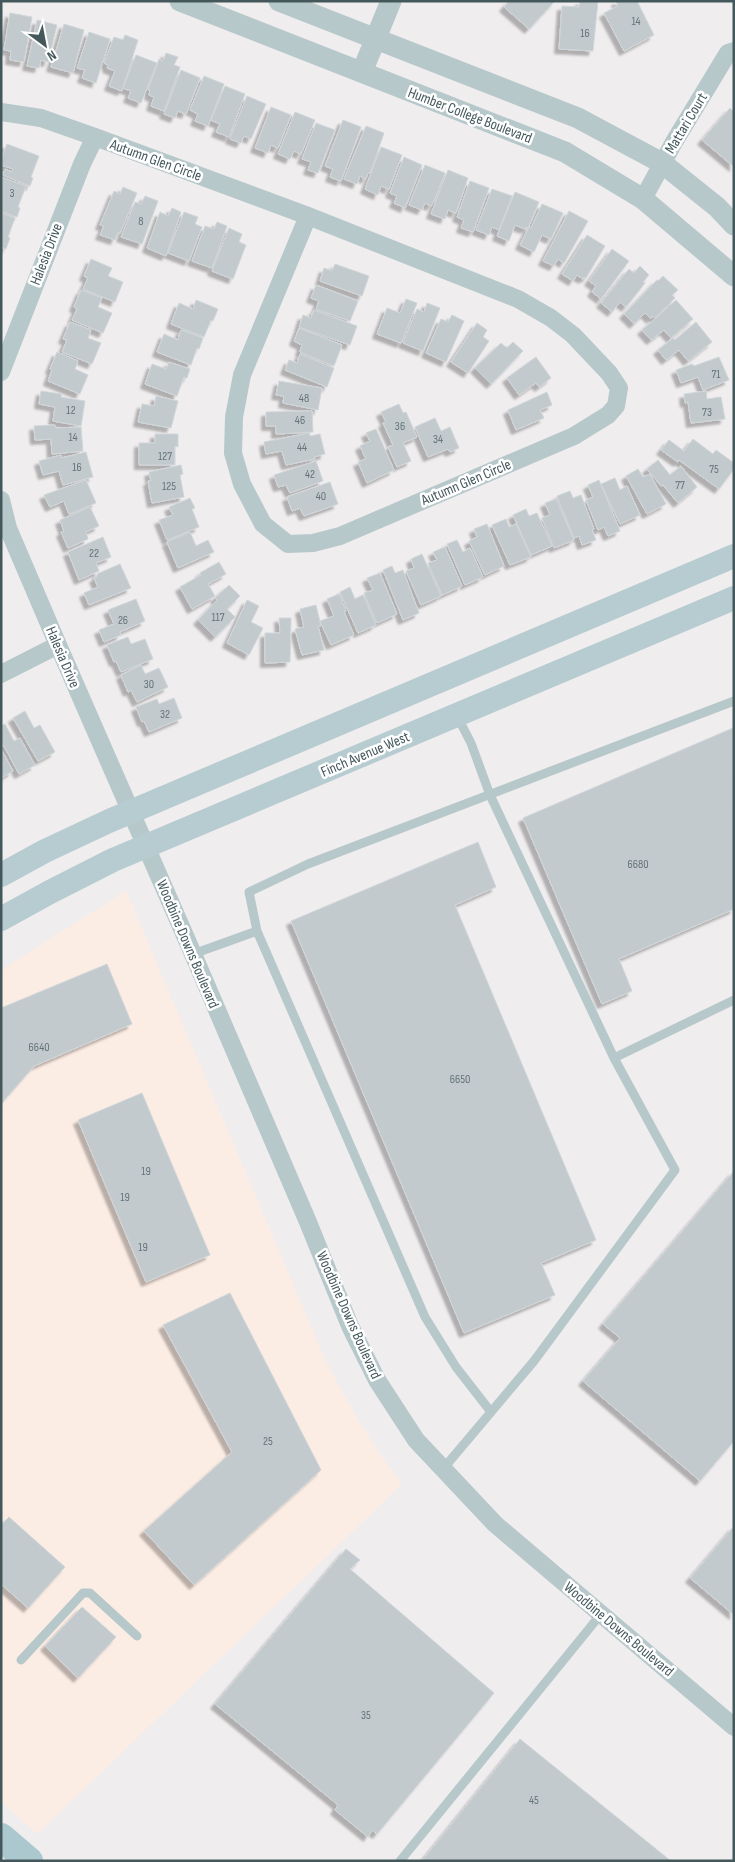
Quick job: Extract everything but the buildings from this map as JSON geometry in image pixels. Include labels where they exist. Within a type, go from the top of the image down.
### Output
[{"type":"main road","points":[[1,875],[45,850],[131,811],[734,556]]},
{"type":"main road","name":"Finch Avenue West","points":[[1,919],[114,860],[734,598]]},
{"type":"main road","points":[[1,1837],[29,1861]]},
{"type":"street","name":"Humber College Boulevard","points":[[180,1],[565,152],[643,199],[734,276]]},
{"type":"street","points":[[279,1],[578,118],[662,163],[716,207],[734,225]]},
{"type":"street","points":[[362,72],[391,1]]},
{"type":"street","name":"Mattari Court","points":[[643,199],[662,163],[728,53],[734,51]]},
{"type":"street","name":"Autumn Glen Circle","points":[[1,112],[40,118],[95,137],[308,216],[518,299],[551,318],[573,335],[609,373],[619,388],[616,406],[608,415],[574,436],[340,536],[313,544],[288,544],[263,524],[242,484],[233,453],[234,417],[242,375],[308,216]]},
{"type":"street","name":"Halesia Drive","points":[[1,372],[74,182],[95,137]]},
{"type":"street","name":"Halesia Drive","points":[[1,500],[8,528],[146,846]]},
{"type":"street","points":[[1,674],[58,645]]},
{"type":"street","name":"Woodbine Downs Boulevard","points":[[146,846],[308,1222],[354,1334],[377,1380],[416,1440],[495,1524],[734,1727]]},
{"type":"lane","points":[[492,1412],[456,1367],[425,1317],[257,931],[249,892],[308,864],[734,701]]},
{"type":"lane","points":[[443,1469],[534,1361],[675,1170],[614,1058],[490,795],[471,743],[456,715]]},
{"type":"lane","points":[[193,954],[257,931]]},
{"type":"lane","points":[[614,1058],[734,1000]]},
{"type":"lane","points":[[21,1660],[83,1593],[90,1593],[137,1636]]},
{"type":"lane","points":[[400,1861],[601,1614]]},
{"type":"shaded area","points":[[126,891],[327,1364],[360,1423],[402,1484],[37,1834],[1,1802],[1,970]]}]
